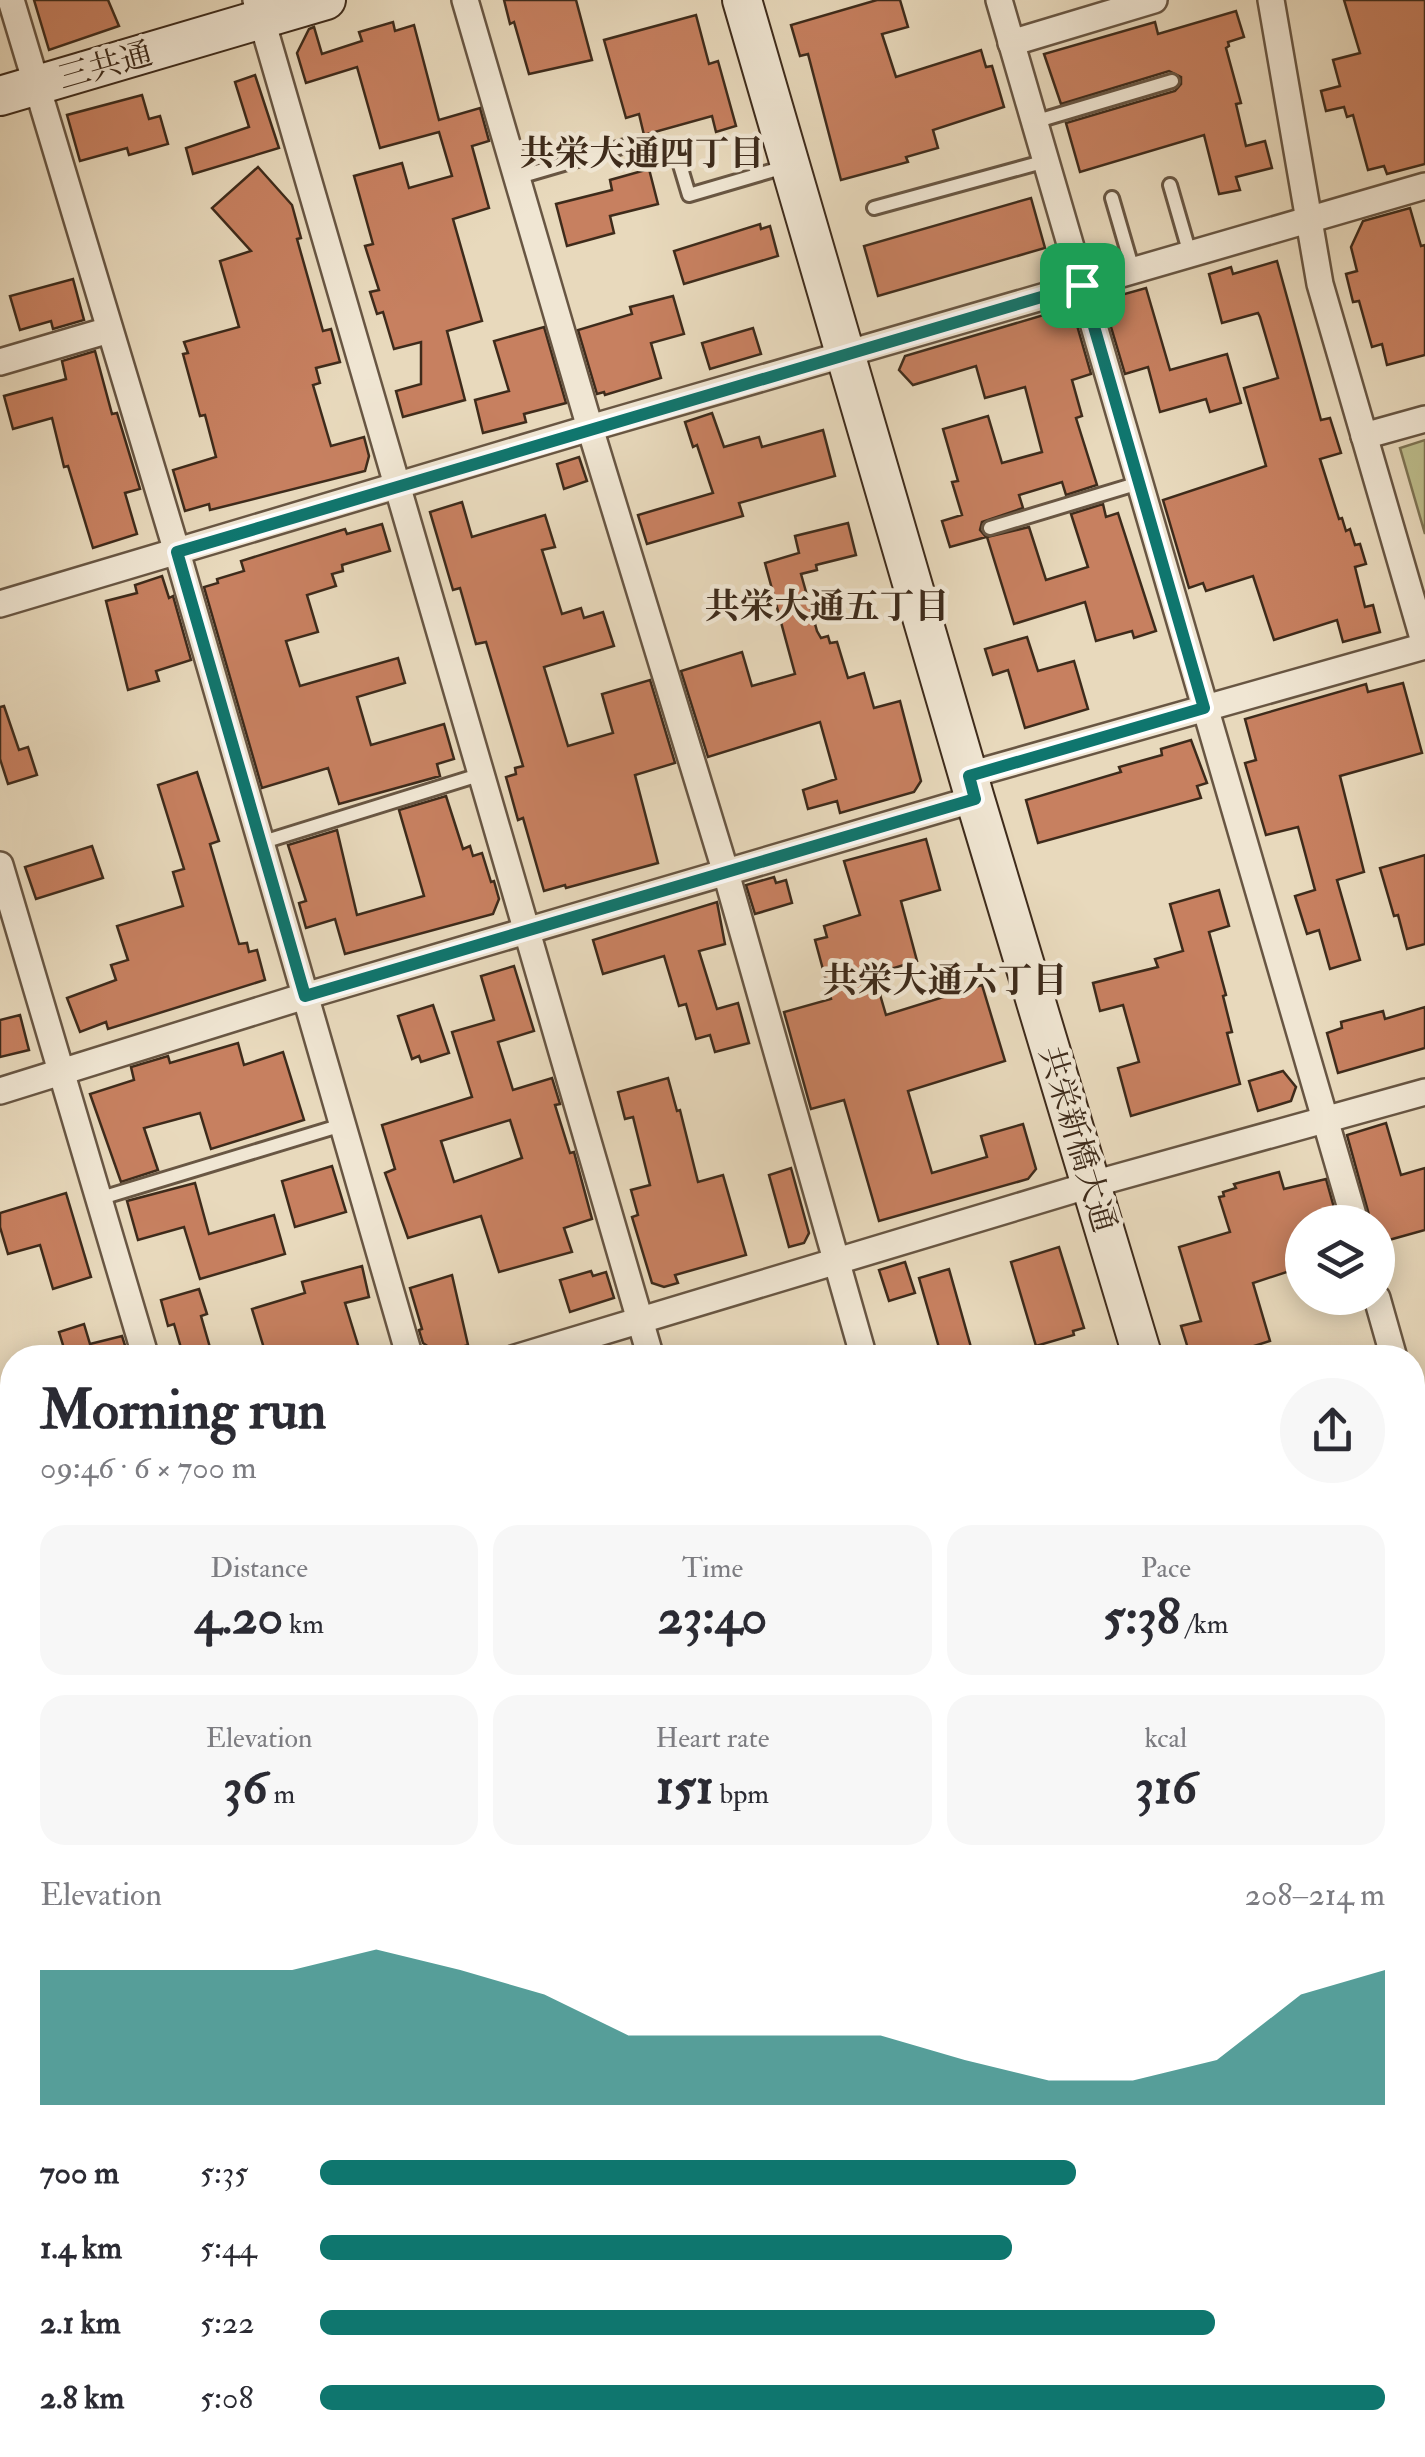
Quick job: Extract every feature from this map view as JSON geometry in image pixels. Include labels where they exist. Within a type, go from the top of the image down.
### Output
[{"type":"street","points":[[11,0],[18,91],[108,330],[177,552],[406,1345]]},
{"type":"street","name":"三共通","points":[[18,91],[259,10],[326,0]]},
{"type":"street","points":[[465,0],[726,873],[860,1345]]},
{"type":"street","name":"共栄新橋大通","points":[[742,0],[1139,1345]]},
{"type":"street","points":[[998,0],[1350,1205]]},
{"type":"street","points":[[1011,43],[1154,0]]},
{"type":"street","points":[[0,1091],[305,996],[726,873],[1204,708],[1425,646],[1320,284],[1271,0]]},
{"type":"street","points":[[259,10],[647,1345]]},
{"type":"street","points":[[0,604],[1425,186]]},
{"type":"street","points":[[0,362],[108,330]]},
{"type":"street","points":[[1364,436],[1425,419]]},
{"type":"street","points":[[0,866],[142,1345]]},
{"type":"street","points":[[557,1345],[1093,1184],[1425,1092]]},
{"type":"street","points":[[1382,1315],[1390,1345]]},
{"type":"lane","points":[[1034,122],[1172,81]]},
{"type":"lane","points":[[674,145],[688,195],[790,166]]},
{"type":"lane","points":[[519,177],[625,146]]},
{"type":"lane","points":[[874,208],[1046,161]]},
{"type":"lane","points":[[1170,185],[1190,254]]},
{"type":"lane","points":[[1112,198],[1134,270]]},
{"type":"lane","points":[[990,528],[1139,484]]},
{"type":"lane","points":[[260,843],[482,774]]},
{"type":"lane","points":[[98,1199],[342,1124]]},
{"type":"green space","points":[[1425,440],[1425,534],[1400,448]]},
{"type":"building","points":[[34,0],[108,0],[119,26],[49,50]]},
{"type":"building","points":[[504,0],[576,0],[592,60],[529,74]]},
{"type":"building","points":[[877,0],[900,0],[908,27],[882,34],[896,77],[981,50],[986,67],[992,66],[1004,107],[933,130],[938,148],[906,157],[908,162],[841,180],[808,54],[800,56],[791,25]]},
{"type":"building","points":[[1344,0],[1425,0],[1425,164],[1387,174],[1384,166],[1368,170],[1353,115],[1347,117],[1344,107],[1326,111],[1321,91],[1340,86],[1333,60],[1360,53]]},
{"type":"building","points":[[1236,11],[1244,37],[1228,42],[1226,48],[1241,103],[1236,104],[1246,146],[1265,141],[1272,168],[1236,177],[1240,190],[1219,194],[1204,135],[1080,172],[1066,123],[1175,91],[1181,77],[1169,71],[1061,104],[1044,54],[1155,22],[1158,34]]},
{"type":"building","points":[[696,15],[709,64],[718,61],[736,126],[716,132],[712,116],[644,135],[639,114],[626,118],[604,40]]},
{"type":"building","points":[[393,22],[395,31],[414,25],[439,120],[480,108],[489,141],[472,146],[489,208],[453,219],[482,321],[447,331],[465,400],[403,417],[396,391],[421,384],[421,342],[394,349],[383,312],[377,314],[370,292],[379,290],[365,246],[373,244],[354,176],[402,163],[409,188],[452,176],[439,132],[380,148],[357,67],[306,83],[297,53],[309,29],[314,27],[322,54],[362,41],[359,32]]},
{"type":"building","points":[[255,75],[279,148],[193,174],[186,148],[249,127],[235,82]]},
{"type":"building","points":[[142,95],[149,119],[160,116],[168,144],[129,155],[127,148],[80,161],[67,115]]},
{"type":"building","points":[[258,167],[292,205],[301,238],[297,239],[323,331],[331,329],[340,362],[316,368],[320,383],[313,385],[331,446],[364,437],[369,456],[365,471],[210,510],[209,504],[185,511],[173,470],[216,457],[205,415],[200,416],[183,354],[188,353],[184,342],[239,327],[220,261],[251,251],[212,208]]},
{"type":"building","points":[[649,169],[658,204],[610,216],[614,233],[567,246],[556,204],[612,190],[610,180]]},
{"type":"building","points":[[1031,198],[1045,248],[878,296],[864,246]]},
{"type":"building","points":[[1410,208],[1421,246],[1425,245],[1425,355],[1387,365],[1382,344],[1372,347],[1359,301],[1353,302],[1346,274],[1357,271],[1351,247],[1363,221]]},
{"type":"building","points":[[760,224],[761,229],[770,226],[778,256],[684,284],[674,251]]},
{"type":"building","points":[[1277,261],[1321,420],[1330,418],[1341,453],[1320,459],[1339,519],[1342,518],[1346,531],[1350,529],[1355,545],[1360,544],[1366,564],[1355,567],[1365,607],[1373,605],[1380,632],[1343,642],[1337,620],[1274,640],[1253,576],[1206,591],[1203,583],[1189,588],[1163,500],[1266,466],[1244,388],[1278,378],[1260,317],[1258,313],[1222,323],[1209,274],[1231,267],[1233,274]]},
{"type":"building","points":[[73,279],[84,320],[53,329],[51,321],[20,330],[10,296]]},
{"type":"building","points":[[1146,288],[1170,370],[1227,354],[1241,403],[1210,412],[1206,399],[1160,412],[1148,367],[1125,374],[1103,300]]},
{"type":"building","points":[[673,296],[684,334],[651,343],[661,378],[597,394],[578,330],[632,314],[630,307]]},
{"type":"building","points":[[1064,309],[1076,322],[1091,374],[1072,380],[1082,416],[1076,418],[1097,485],[1066,495],[1062,482],[1019,495],[1023,508],[982,522],[980,530],[986,537],[950,547],[942,521],[962,515],[952,482],[958,481],[943,429],[988,416],[1002,463],[1042,452],[1025,387],[985,398],[976,366],[913,385],[899,370],[905,356]]},
{"type":"building","points":[[544,327],[566,403],[524,414],[526,422],[483,433],[475,400],[509,391],[494,341]]},
{"type":"building","points":[[753,328],[761,354],[710,369],[702,343]]},
{"type":"building","points":[[95,351],[112,414],[117,413],[140,489],[125,493],[137,534],[93,548],[68,466],[64,467],[52,418],[13,429],[4,396],[66,379],[62,361]]},
{"type":"building","points":[[712,413],[724,447],[759,437],[762,447],[823,430],[835,476],[739,503],[743,516],[647,544],[638,515],[713,493],[685,422]]},
{"type":"building","points":[[579,457],[587,481],[564,489],[557,464]]},
{"type":"building","points":[[462,502],[472,537],[545,515],[555,547],[542,550],[562,614],[581,608],[584,618],[603,612],[614,646],[544,667],[568,746],[613,733],[602,694],[650,680],[675,763],[635,775],[658,863],[544,891],[523,818],[518,820],[506,777],[523,766],[486,642],[476,644],[460,588],[453,590],[430,512]]},
{"type":"building","points":[[1103,504],[1106,517],[1118,513],[1156,631],[1134,638],[1132,631],[1096,641],[1085,602],[1014,624],[987,537],[1029,527],[1046,580],[1088,567],[1071,514]]},
{"type":"building","points":[[848,523],[856,555],[816,565],[817,570],[801,574],[817,631],[821,638],[828,636],[830,643],[837,642],[848,678],[864,673],[874,708],[900,701],[921,781],[914,792],[840,813],[837,801],[808,809],[803,790],[836,779],[820,722],[708,757],[681,671],[742,652],[752,686],[795,674],[765,563],[799,553],[795,536]]},
{"type":"building","points":[[382,524],[390,551],[342,565],[343,571],[332,574],[336,586],[307,595],[318,632],[286,641],[300,686],[398,658],[405,683],[357,697],[371,745],[444,724],[454,759],[437,764],[440,776],[339,804],[328,768],[262,788],[204,587],[244,571],[241,561],[345,529],[347,534]]},
{"type":"building","points":[[162,576],[169,598],[173,596],[191,660],[156,671],[159,681],[128,690],[106,601],[137,593],[135,585]]},
{"type":"building","points":[[1027,637],[1038,671],[1074,661],[1088,709],[1025,728],[1008,670],[993,675],[985,649]]},
{"type":"building","points":[[1403,683],[1422,753],[1340,776],[1364,872],[1337,880],[1360,960],[1330,969],[1319,930],[1307,934],[1295,896],[1315,890],[1298,827],[1266,835],[1245,763],[1256,760],[1245,719],[1366,684],[1368,692]]},
{"type":"building","points":[[4,706],[19,750],[28,747],[37,775],[8,784],[0,759],[0,707]]},
{"type":"building","points":[[1191,740],[1207,783],[1197,786],[1201,798],[1038,843],[1026,800],[1121,772],[1119,767],[1162,755],[1161,749]]},
{"type":"building","points":[[197,772],[219,841],[210,844],[239,944],[247,943],[249,952],[257,950],[265,980],[108,1029],[106,1022],[80,1032],[67,998],[116,980],[111,965],[128,960],[117,926],[183,906],[173,872],[184,869],[158,785]]},
{"type":"building","points":[[446,796],[463,849],[470,846],[473,856],[482,853],[491,882],[494,881],[499,899],[493,914],[345,954],[335,919],[306,928],[299,903],[306,901],[288,845],[337,830],[357,915],[424,896],[399,810]]},
{"type":"building","points":[[926,839],[940,890],[901,901],[917,961],[874,974],[886,1015],[982,985],[1005,1061],[908,1091],[932,1173],[987,1157],[981,1136],[1023,1124],[1036,1169],[1028,1179],[879,1221],[844,1100],[811,1109],[784,1012],[831,999],[815,940],[827,937],[824,926],[860,915],[844,861]]},
{"type":"building","points":[[92,846],[103,878],[36,899],[25,867]]},
{"type":"building","points":[[1425,855],[1425,944],[1407,949],[1380,868]]},
{"type":"building","points":[[774,877],[776,883],[786,880],[792,903],[755,914],[746,885]]},
{"type":"building","points":[[1219,890],[1229,926],[1209,932],[1226,995],[1223,996],[1232,1032],[1227,1033],[1240,1084],[1131,1116],[1118,1068],[1139,1062],[1123,1005],[1100,1011],[1093,983],[1158,967],[1155,959],[1183,951],[1170,904]]},
{"type":"building","points":[[717,902],[725,944],[699,951],[717,1009],[738,1003],[749,1043],[715,1052],[710,1035],[696,1039],[686,1004],[679,1006],[664,956],[603,974],[593,940]]},
{"type":"building","points":[[514,966],[534,1031],[498,1042],[513,1090],[552,1078],[560,1104],[555,1105],[570,1153],[574,1152],[592,1219],[564,1228],[572,1252],[499,1272],[481,1216],[408,1238],[385,1173],[395,1169],[382,1125],[472,1097],[452,1032],[494,1020],[481,976]],"holes":[[[510,1120],[522,1158],[454,1182],[441,1141]]]},
{"type":"building","points":[[433,1005],[449,1053],[421,1062],[419,1056],[412,1059],[398,1016]]},
{"type":"building","points":[[1425,1007],[1425,1048],[1338,1073],[1327,1033],[1342,1028],[1341,1022],[1383,1011],[1385,1019]]},
{"type":"building","points":[[20,1015],[29,1050],[0,1057],[0,1020]]},
{"type":"building","points":[[238,1043],[244,1065],[283,1052],[304,1120],[211,1149],[200,1113],[144,1128],[158,1170],[121,1182],[90,1094],[134,1080],[131,1067],[168,1056],[170,1063]]},
{"type":"building","points":[[1283,1071],[1296,1087],[1291,1101],[1258,1111],[1249,1081]]},
{"type":"building","points":[[668,1078],[698,1182],[723,1175],[746,1255],[675,1275],[678,1283],[664,1287],[652,1283],[632,1217],[638,1215],[631,1190],[650,1185],[633,1117],[625,1119],[618,1092]]},
{"type":"building","points":[[1386,1123],[1401,1175],[1425,1168],[1425,1230],[1395,1238],[1395,1205],[1366,1205],[1347,1135]]},
{"type":"building","points":[[332,1166],[346,1212],[295,1227],[282,1181]]},
{"type":"building","points":[[791,1168],[809,1233],[804,1243],[789,1247],[769,1175]]},
{"type":"building","points":[[1279,1172],[1284,1189],[1326,1179],[1333,1205],[1285,1205],[1285,1273],[1253,1283],[1270,1341],[1257,1345],[1187,1345],[1181,1326],[1201,1321],[1179,1247],[1230,1232],[1219,1197],[1236,1188],[1234,1184]]},
{"type":"building","points":[[195,1183],[209,1234],[274,1215],[285,1254],[200,1279],[184,1227],[138,1240],[127,1201]]},
{"type":"building","points":[[66,1193],[91,1277],[53,1289],[40,1245],[8,1254],[0,1213]]},
{"type":"building","points":[[1059,1247],[1084,1328],[1073,1331],[1074,1335],[1036,1345],[1011,1262]]},
{"type":"building","points":[[905,1262],[915,1293],[889,1301],[879,1270]]},
{"type":"building","points":[[362,1266],[369,1297],[345,1303],[358,1345],[263,1345],[252,1309],[305,1293],[302,1282]]},
{"type":"building","points":[[949,1269],[970,1345],[938,1345],[919,1278]]},
{"type":"building","points":[[591,1271],[593,1276],[606,1272],[614,1298],[570,1312],[560,1280]]},
{"type":"building","points":[[452,1275],[468,1345],[423,1343],[410,1288]]},
{"type":"building","points":[[199,1289],[207,1314],[201,1316],[209,1345],[180,1345],[174,1324],[168,1326],[161,1300]]},
{"type":"building","points":[[84,1324],[90,1344],[122,1336],[125,1345],[63,1345],[59,1332]]},
{"type":"district","name":"共栄大通四丁目","points":[[642,153]]},
{"type":"district","name":"共栄大通五丁目","points":[[827,606]]},
{"type":"district","name":"共栄大通六丁目","points":[[945,980]]},
{"type":"route","points":[[1082,285],[1204,708],[969,776],[975,799],[305,996],[177,552],[1082,285]]}]
